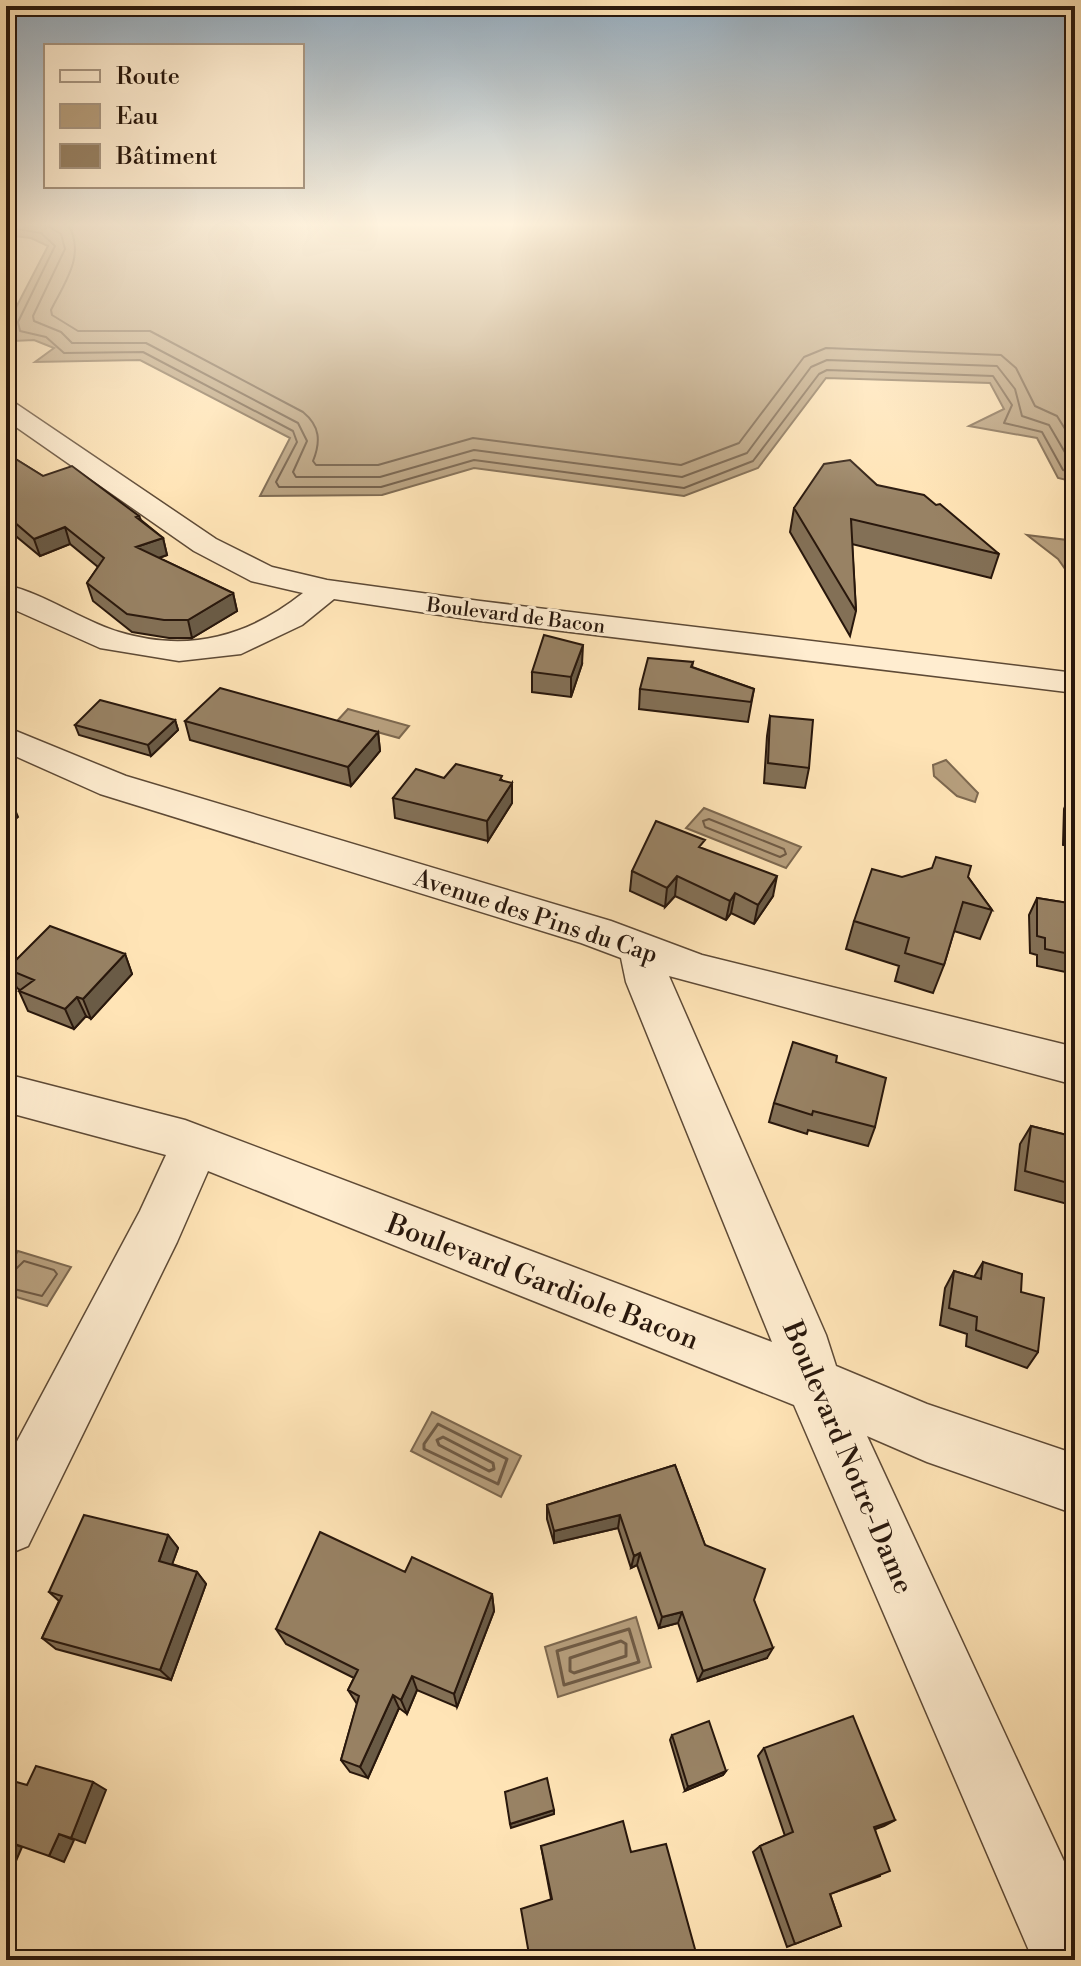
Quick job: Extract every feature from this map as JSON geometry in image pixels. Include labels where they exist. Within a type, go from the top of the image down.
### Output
[{"type":"street","name":"Boulevard de Bacon","points":[[6,408],[205,545],[262,574],[327,589],[480,611],[1075,683]]},
{"type":"street","points":[[6,594],[112,641],[179,651],[229,647],[291,618],[327,589]]},
{"type":"street","name":"Avenue des Pins du Cap","points":[[6,738],[113,785],[596,932],[695,969],[1075,1066]]},
{"type":"street","name":"Boulevard Notre-Dame","points":[[640,949],[648,982],[798,1335],[814,1385],[1071,1960]]},
{"type":"street","name":"Boulevard Gardiole Bacon","points":[[6,1093],[168,1134],[814,1385],[927,1433],[1075,1484]]},
{"type":"street","points":[[6,1524],[159,1226],[195,1145]]},
{"type":"water","points":[[12,316],[1075,316],[1075,482],[1058,478],[1037,438],[969,426],[1004,409],[990,383],[826,378],[758,468],[684,496],[474,468],[382,495],[260,496],[290,438],[140,360],[35,362],[54,348],[34,340],[13,341],[9,321]]},
{"type":"water","points":[[1027,535],[1075,541],[1075,583],[1058,559]]},
{"type":"water","points":[[348,709],[409,726],[399,738],[337,721]]},
{"type":"water","points":[[946,760],[978,793],[975,802],[957,796],[934,776],[933,765]]},
{"type":"water","points":[[704,808],[801,847],[786,868],[686,828]]},
{"type":"water","points":[[18,1251],[71,1267],[47,1306],[6,1294],[6,1270]]},
{"type":"water","points":[[432,1412],[521,1456],[501,1497],[411,1451]]},
{"type":"water","points":[[636,1617],[651,1667],[558,1697],[545,1647]]},
{"type":"building","points":[[6,453],[43,476],[72,466],[163,538],[136,547],[233,593],[188,620],[127,614],[87,583],[104,558],[65,527],[34,539],[6,515]]},
{"type":"building","points":[[850,460],[877,485],[924,495],[936,505],[940,504],[999,554],[851,519],[856,611],[794,508],[824,464]]},
{"type":"building","points":[[544,635],[583,645],[571,677],[532,672]]},
{"type":"building","points":[[648,658],[693,662],[691,667],[754,689],[751,702],[640,689]]},
{"type":"building","points":[[220,688],[378,732],[348,767],[185,721]]},
{"type":"building","points":[[100,700],[175,720],[148,745],[75,725]]},
{"type":"building","points":[[770,716],[813,720],[809,768],[768,763]]},
{"type":"building","points":[[456,764],[502,776],[500,780],[512,783],[487,821],[393,798],[416,769],[444,778]]},
{"type":"building","points":[[1072,790],[1075,791],[1075,827],[1071,826]]},
{"type":"building","points":[[656,821],[705,840],[699,847],[777,876],[758,905],[735,893],[730,901],[677,876],[667,888],[632,871]]},
{"type":"building","points":[[936,857],[971,866],[968,877],[992,910],[963,902],[944,965],[905,953],[909,938],[854,921],[872,869],[902,877],[932,868]]},
{"type":"building","points":[[1037,898],[1075,904],[1075,955],[1045,949],[1045,938],[1037,936]]},
{"type":"building","points":[[50,926],[125,954],[83,999],[77,997],[65,1009],[19,991],[34,980],[7,969]]},
{"type":"building","points":[[793,1042],[837,1056],[836,1062],[886,1078],[875,1127],[813,1111],[812,1115],[774,1103]]},
{"type":"building","points":[[1031,1126],[1075,1137],[1075,1185],[1025,1171]]},
{"type":"building","points":[[983,1262],[1022,1274],[1021,1292],[1044,1298],[1038,1352],[976,1330],[977,1317],[949,1308],[954,1271],[981,1279]]},
{"type":"building","points":[[675,1465],[705,1545],[765,1569],[754,1600],[773,1648],[703,1671],[682,1612],[662,1617],[640,1553],[634,1556],[620,1515],[554,1531],[547,1505]]},
{"type":"building","points":[[84,1515],[168,1535],[159,1561],[197,1572],[160,1670],[42,1638],[62,1596],[49,1592]]},
{"type":"building","points":[[320,1532],[405,1572],[412,1557],[492,1594],[454,1694],[412,1676],[401,1700],[393,1695],[360,1767],[341,1760],[359,1696],[348,1690],[358,1670],[276,1629]]},
{"type":"building","points":[[853,1716],[895,1820],[874,1827],[890,1871],[830,1894],[841,1926],[795,1944],[760,1846],[793,1832],[764,1748]]},
{"type":"building","points":[[709,1721],[726,1771],[688,1787],[672,1735]]},
{"type":"building","points":[[36,1766],[93,1782],[71,1838],[59,1834],[49,1856],[6,1841],[6,1779],[27,1785]]},
{"type":"building","points":[[547,1778],[554,1810],[510,1824],[505,1792]]},
{"type":"building","points":[[623,1821],[631,1852],[666,1844],[698,1960],[530,1960],[521,1909],[552,1899],[541,1846]]}]
